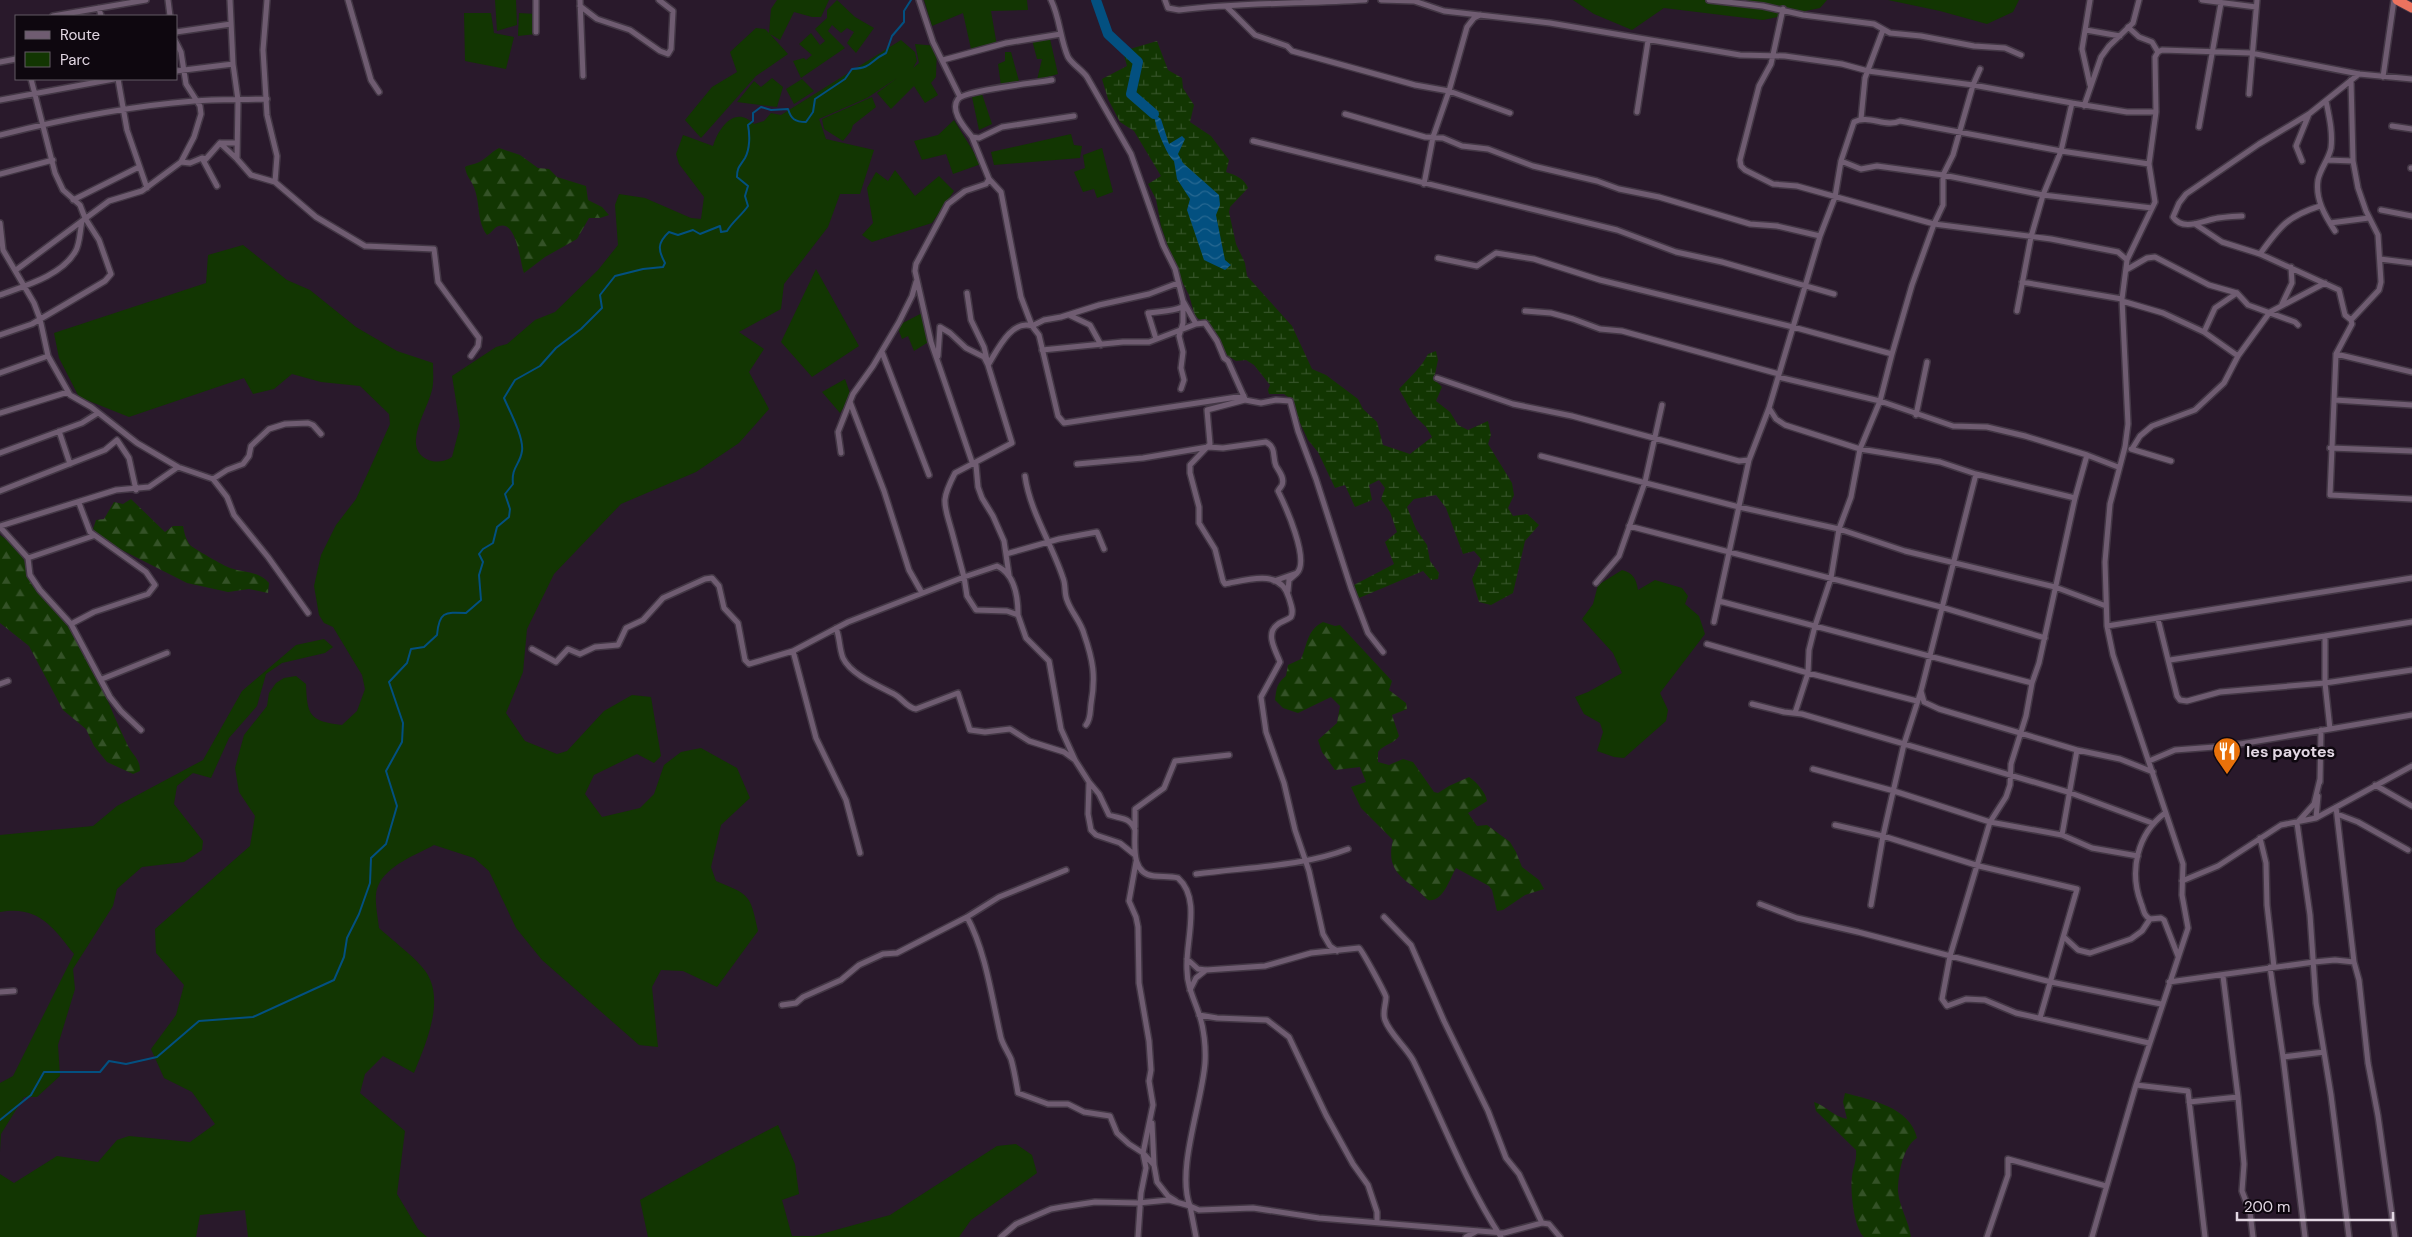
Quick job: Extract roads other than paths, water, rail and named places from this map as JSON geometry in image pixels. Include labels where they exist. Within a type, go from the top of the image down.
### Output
[{"type":"highway","points":[[2395,0],[2408,4]]},
{"type":"street","points":[[58,15],[146,0]]},
{"type":"street","points":[[168,0],[170,15]]},
{"type":"street","points":[[230,0],[232,64],[238,100],[237,159]]},
{"type":"street","points":[[267,0],[263,50],[268,128],[277,156],[275,182]]},
{"type":"street","points":[[348,0],[370,80],[379,92]]},
{"type":"street","points":[[536,0],[536,32]]},
{"type":"street","points":[[580,3],[597,19],[630,30],[660,51],[668,54],[673,12],[659,0]]},
{"type":"street","points":[[919,0],[933,42],[960,97]]},
{"type":"street","points":[[1051,0],[1056,10],[1069,60],[1081,69],[1087,77],[1131,154],[1163,245],[1175,269],[1182,304],[1179,336],[1183,352],[1181,370],[1184,380],[1181,389]]},
{"type":"street","points":[[1165,0],[1168,8],[1172,10],[1290,2],[1313,4],[1365,0]]},
{"type":"street","points":[[1381,0],[1414,1],[1444,11],[1550,23],[1740,55],[1772,56],[1842,64],[1868,71],[1973,85],[2084,106],[2142,113],[2156,112]]},
{"type":"street","points":[[1709,0],[1783,9],[1821,18],[1874,24],[1883,30],[1895,34],[1921,36],[1974,46],[2005,48],[2021,55]]},
{"type":"street","points":[[2090,0],[2082,50],[2090,86]]},
{"type":"street","points":[[2084,106],[2105,50],[2135,19],[2139,0]]},
{"type":"street","points":[[2202,0],[2256,7]]},
{"type":"street","points":[[2249,94],[2256,0]]},
{"type":"street","points":[[2383,77],[2395,0]]},
{"type":"street","points":[[580,3],[583,76]]},
{"type":"street","points":[[2199,127],[2221,3]]},
{"type":"street","points":[[1227,7],[1255,35],[1287,46],[1292,51],[1415,85],[1449,92],[1491,104],[1510,113]]},
{"type":"street","points":[[99,8],[101,15]]},
{"type":"street","points":[[1783,9],[1771,64],[1759,86],[1740,160],[1741,166],[1772,184],[1797,186],[1934,224],[2030,237],[2118,252],[2128,260]]},
{"type":"street","points":[[1424,184],[1433,138],[1449,92],[1467,27],[1474,18],[1480,15]]},
{"type":"street","points":[[178,32],[231,24]]},
{"type":"street","points":[[2128,27],[2139,37],[2152,42],[2158,52]]},
{"type":"street","points":[[1861,119],[1861,96],[1883,30]]},
{"type":"street","points":[[2086,30],[2120,36]]},
{"type":"street","points":[[943,60],[1006,44],[1061,34]]},
{"type":"street","points":[[1637,112],[1648,41]]},
{"type":"street","points":[[16,270],[109,201],[134,195],[147,188],[181,162],[199,124],[201,109],[188,89],[181,52],[178,46]]},
{"type":"street","points":[[2092,1237],[2161,1004],[2188,928],[2182,895],[2183,864],[2113,655],[2107,626],[2106,606],[2107,529],[2118,467],[2125,447],[2129,402],[2122,300],[2128,260],[2152,208],[2155,196],[2149,164],[2156,112],[2155,57],[2162,50],[2251,53],[2359,74],[2412,79]]},
{"type":"street","points":[[0,62],[15,59]]},
{"type":"street","points":[[178,71],[232,64]]},
{"type":"street","points":[[1795,713],[1808,673],[1809,650],[1814,626],[1831,578],[1839,530],[1851,497],[1860,449],[1880,402],[1892,354],[1934,224],[1943,205],[1943,174],[1953,155],[1973,85],[1980,69]]},
{"type":"street","points":[[2242,216],[2215,218],[2195,224],[2184,224],[2173,217],[2179,202],[2186,194],[2259,144],[2309,114],[2359,74]]},
{"type":"street","points":[[0,335],[26,326],[110,277],[110,269],[100,240],[84,220],[80,205],[59,184],[31,80]]},
{"type":"street","points":[[0,100],[111,80]]},
{"type":"street","points":[[116,80],[139,166],[147,188]]},
{"type":"street","points":[[1052,80],[988,89],[960,97],[956,102],[958,117],[972,137],[989,178],[1001,192],[1021,297],[1032,326],[1039,335],[1058,416],[1064,423],[1081,422],[1244,398],[1261,403],[1276,400],[1290,401],[1298,431],[1316,479],[1351,588],[1368,633],[1383,652]]},
{"type":"street","points":[[2351,80],[2353,161],[2358,188],[2369,218],[2378,235],[2381,282],[2379,290],[2351,320],[2352,324],[2336,354],[2336,400],[2330,448],[2330,495],[2412,498]]},
{"type":"street","points":[[0,135],[44,124],[123,109],[196,101],[267,99]]},
{"type":"street","points":[[2326,101],[2331,135],[2327,160],[2318,180],[2320,206],[2335,231]]},
{"type":"street","points":[[2016,311],[2030,237],[2043,195],[2061,151],[2072,103]]},
{"type":"street","points":[[1346,114],[1475,150],[1488,149],[1533,166],[1597,181],[1620,189],[1659,197],[1750,224],[1777,226],[1820,236]]},
{"type":"street","points":[[2302,161],[2296,146],[2309,114]]},
{"type":"street","points":[[972,137],[979,138],[1002,127],[1074,116]]},
{"type":"street","points":[[1714,622],[1749,460],[1769,408],[1820,236],[1835,196],[1841,161],[1852,125],[1861,119],[1894,124],[1900,121],[2061,151],[2149,164]]},
{"type":"street","points":[[2392,126],[2412,129]]},
{"type":"street","points":[[1253,141],[1617,230],[1676,252],[1722,262],[1834,294]]},
{"type":"street","points":[[181,162],[190,163],[202,158],[206,159],[220,143],[236,142]]},
{"type":"street","points":[[220,143],[251,175],[275,182],[302,207],[365,246],[433,248],[438,282],[479,338],[478,346],[471,356]]},
{"type":"street","points":[[202,158],[217,186]]},
{"type":"street","points":[[0,174],[53,160]]},
{"type":"street","points":[[2327,160],[2353,161]]},
{"type":"street","points":[[1841,161],[1861,169],[1877,166],[1943,174],[2043,195],[2152,208]]},
{"type":"street","points":[[73,200],[139,166]]},
{"type":"street","points":[[989,178],[986,184],[965,191],[948,204],[916,264],[916,281],[937,360],[972,462],[976,465],[978,487],[994,516],[1004,541],[1009,576]]},
{"type":"street","points":[[2260,254],[2287,220],[2320,206]]},
{"type":"street","points":[[2381,210],[2412,216]]},
{"type":"street","points":[[2330,223],[2369,218]]},
{"type":"street","points":[[0,295],[25,286],[54,272],[76,252],[84,220]]},
{"type":"street","points":[[0,223],[2,250],[25,286],[40,318],[48,356],[68,392],[74,399],[98,413],[123,434],[178,467],[213,479],[227,497],[234,515],[268,557],[308,614]]},
{"type":"street","points":[[2195,224],[2222,242],[2260,254],[2325,283],[2341,293],[2345,315],[2351,320]]},
{"type":"street","points":[[1438,258],[1477,266],[1496,253],[1534,259],[1600,280],[1793,327],[1892,354]]},
{"type":"street","points":[[2126,270],[2147,258],[2155,257],[2209,285],[2237,293],[2248,305],[2270,312],[2298,325]]},
{"type":"street","points":[[2380,259],[2412,263]]},
{"type":"street","points":[[2281,304],[2292,283],[2291,267]]},
{"type":"street","points":[[841,453],[838,432],[853,394],[882,352],[910,300],[916,281]]},
{"type":"street","points":[[988,366],[1006,336],[1025,325],[1032,326],[1044,320],[1069,315],[1098,304],[1149,294],[1178,282]]},
{"type":"street","points":[[2022,282],[2122,300],[2163,313],[2204,332],[2238,356]]},
{"type":"street","points":[[2132,449],[2144,431],[2152,426],[2195,410],[2224,382],[2238,356],[2270,312],[2281,304],[2325,283]]},
{"type":"street","points":[[967,293],[971,320],[984,347],[1012,443],[972,462],[954,473],[944,500],[945,512],[952,529],[967,596],[976,610],[1007,611],[1018,615]]},
{"type":"street","points":[[2204,332],[2215,308],[2237,293]]},
{"type":"street","points":[[1182,304],[1196,324]]},
{"type":"street","points":[[1156,340],[1148,313],[1164,310],[1174,311],[1182,304]]},
{"type":"street","points":[[1525,311],[1573,319],[1600,330],[1622,331],[1778,376],[1880,402],[1953,426],[1987,427],[2087,455],[2118,467]]},
{"type":"street","points":[[1069,315],[1090,325],[1101,345]]},
{"type":"street","points":[[1042,350],[1123,342],[1149,342],[1196,324],[1205,324],[1217,341],[1244,398]]},
{"type":"street","points":[[937,360],[940,327],[950,333],[966,348],[984,357],[988,366]]},
{"type":"street","points":[[882,352],[928,476]]},
{"type":"street","points":[[2336,354],[2412,372]]},
{"type":"street","points":[[0,373],[48,356]]},
{"type":"street","points":[[1916,415],[1927,362]]},
{"type":"street","points":[[1437,378],[1513,404],[1572,416],[1739,461],[1749,460]]},
{"type":"street","points":[[0,413],[68,392]]},
{"type":"street","points":[[1244,398],[1207,410],[1211,441],[1208,447],[1190,465],[1190,473],[1199,508],[1199,523],[1214,549],[1225,584],[1264,578],[1274,581],[1288,592]]},
{"type":"street","points":[[2336,400],[2412,405]]},
{"type":"street","points":[[850,402],[884,491],[909,570],[922,593]]},
{"type":"street","points":[[1596,583],[1619,556],[1645,482],[1662,404]]},
{"type":"street","points":[[1769,408],[1776,420],[1785,425],[1860,449],[1940,462],[1976,474],[2075,498]]},
{"type":"street","points":[[0,454],[87,421],[98,413]]},
{"type":"street","points":[[213,479],[227,470],[243,464],[249,456],[251,446],[269,429],[286,424],[308,423],[313,425],[321,434]]},
{"type":"street","points":[[59,431],[70,464]]},
{"type":"street","points":[[0,490],[105,450],[123,434]]},
{"type":"street","points":[[117,440],[129,458],[136,490]]},
{"type":"street","points":[[1078,464],[1087,461],[1143,458],[1208,447],[1223,448],[1266,442],[1271,445],[1276,453],[1275,464],[1283,478],[1283,484],[1278,491],[1288,510],[1295,532],[1301,564],[1297,572],[1289,580],[1288,592],[1292,615],[1286,621],[1278,623],[1272,631],[1272,639],[1280,662],[1262,697],[1269,744],[1284,783],[1295,830],[1306,861],[1323,934],[1330,946],[1337,951]]},
{"type":"street","points":[[2125,447],[2171,461]]},
{"type":"street","points":[[2330,448],[2412,451]]},
{"type":"street","points":[[2087,455],[2075,498],[2038,669],[2032,683],[2026,716],[2011,764],[2012,775],[2006,797],[1990,822],[1950,956],[1942,999],[1945,1005],[1950,1006],[1966,999],[1985,1000],[2016,1013],[2149,1043]]},
{"type":"street","points":[[1541,456],[1739,507],[1839,530],[1954,563],[2055,587],[2106,606]]},
{"type":"street","points":[[141,730],[116,704],[71,624],[40,590],[30,575],[28,558],[0,526],[116,490],[136,490],[156,484],[178,467]]},
{"type":"street","points":[[1870,905],[1883,836],[1904,744],[1921,691],[1976,474]]},
{"type":"street","points":[[1026,476],[1028,493],[1063,578],[1067,602],[1084,632],[1094,669],[1093,697],[1086,726]]},
{"type":"street","points":[[71,624],[94,612],[148,594],[155,585],[146,572],[93,536],[87,529],[78,503]]},
{"type":"street","points":[[1629,526],[1941,607],[2045,638]]},
{"type":"street","points":[[1006,554],[1049,544],[1070,536],[1097,532],[1104,549]]},
{"type":"street","points":[[28,558],[93,536]]},
{"type":"street","points":[[532,649],[556,662],[568,649],[580,654],[595,647],[618,646],[626,628],[643,620],[663,598],[708,578],[712,578],[720,586],[724,608],[738,623],[745,660],[749,664],[793,650],[879,608],[997,566],[1004,569],[1009,576],[1017,596],[1018,615],[1026,638],[1049,661],[1061,729],[1075,760],[1099,794],[1109,815],[1123,817],[1130,821],[1136,830]]},
{"type":"street","points":[[1274,581],[1297,572]]},
{"type":"street","points":[[2107,626],[2412,578]]},
{"type":"street","points":[[1719,601],[2032,683]]},
{"type":"street","points":[[2158,619],[2170,660],[2177,696],[2180,700],[2187,701],[2220,692],[2325,683],[2412,670]]},
{"type":"street","points":[[2170,660],[2412,622]]},
{"type":"street","points":[[836,628],[841,650],[849,666],[879,688],[902,699],[911,709],[958,693],[970,730],[984,732],[1010,729],[1029,741],[1064,752],[1075,760]]},
{"type":"street","points":[[2325,636],[2325,683],[2330,729]]},
{"type":"street","points":[[1707,644],[1808,673],[1917,700]]},
{"type":"street","points":[[793,650],[816,738],[846,800],[860,853]]},
{"type":"street","points":[[102,678],[166,653]]},
{"type":"street","points":[[0,684],[8,681]]},
{"type":"street","points":[[1921,691],[1924,702],[1931,707],[2077,750],[2120,759],[2153,772]]},
{"type":"street","points":[[1752,704],[1795,713],[2012,775],[2068,792],[2152,822]]},
{"type":"street","points":[[2149,762],[2175,750],[2228,746],[2412,715]]},
{"type":"street","points":[[2316,818],[2320,779],[2321,730]]},
{"type":"street","points":[[2062,835],[2068,792],[2077,750]]},
{"type":"street","points":[[1176,1202],[1168,1196],[1158,1182],[1154,1165],[1150,1050],[1144,1000],[1139,983],[1138,927],[1130,901],[1136,862],[1135,809],[1164,788],[1175,761],[1229,755]]},
{"type":"street","points":[[2182,881],[2218,866],[2286,823],[2316,818],[2412,766]]},
{"type":"street","points":[[1813,768],[1894,791],[1990,822],[2062,835],[2092,848],[2138,856]]},
{"type":"street","points":[[2297,822],[2314,804],[2320,779]]},
{"type":"street","points":[[1089,782],[1088,814],[1091,830],[1096,835],[1120,843],[1135,855]]},
{"type":"street","points":[[2375,785],[2412,806]]},
{"type":"street","points":[[2336,807],[2368,1063],[2396,1237]]},
{"type":"street","points":[[2165,813],[2152,822],[2144,834],[2134,875],[2136,891],[2144,914],[2150,919],[2164,920],[2178,956]]},
{"type":"street","points":[[2337,814],[2358,822],[2408,850]]},
{"type":"street","points":[[2297,822],[2310,915],[2316,1003],[2349,1237]]},
{"type":"street","points":[[1835,825],[1883,836],[1978,866],[2077,888],[2040,1018]]},
{"type":"street","points":[[2260,838],[2266,863],[2272,967],[2305,1237]]},
{"type":"street","points":[[1196,874],[1306,861],[1330,856],[1348,849]]},
{"type":"street","points":[[1136,862],[1146,874],[1178,878],[1186,887],[1191,919],[1187,958],[1190,991],[1199,1015],[1205,1064],[1187,1164],[1186,1196],[1190,1206],[1196,1237]]},
{"type":"street","points":[[782,1005],[796,1003],[802,998],[841,980],[859,965],[883,954],[897,953],[967,917],[999,897],[1066,870]]},
{"type":"street","points":[[1760,904],[1796,918],[2051,982],[2161,1004]]},
{"type":"street","points":[[967,917],[976,934],[986,966],[994,1008],[1000,1024],[1002,1038],[1011,1059],[1018,1093],[1048,1104],[1068,1104],[1084,1112],[1110,1116],[1122,1140],[1143,1152],[1154,1165]]},
{"type":"street","points":[[1384,917],[1411,945],[1444,1021],[1488,1110],[1506,1158],[1526,1187],[1542,1224]]},
{"type":"street","points":[[2064,937],[2078,950],[2090,953],[2131,940],[2142,931],[2150,919]]},
{"type":"street","points":[[1187,958],[1198,969],[1206,970],[1265,966],[1311,953],[1359,948],[1364,951],[1372,973],[1386,996],[1384,1015],[1386,1024],[1405,1046],[1441,1118],[1472,1190],[1499,1235]]},
{"type":"street","points":[[2169,982],[2314,962],[2335,960],[2354,962]]},
{"type":"street","points":[[1190,991],[1196,978],[1206,970]]},
{"type":"street","points":[[2223,976],[2244,1164],[2242,1192],[2250,1212],[2253,1237]]},
{"type":"street","points":[[0,992],[14,991]]},
{"type":"street","points":[[1199,1015],[1217,1018],[1267,1020],[1289,1037],[1326,1115],[1353,1164],[1368,1185],[1377,1212],[1377,1222]]},
{"type":"street","points":[[2283,1057],[2324,1052]]},
{"type":"street","points":[[2136,1085],[2188,1091],[2205,1237]]},
{"type":"street","points":[[2189,1102],[2238,1097]]},
{"type":"street","points":[[1138,1237],[1140,1203],[1146,1168],[1143,1152],[1151,1116]]},
{"type":"street","points":[[1987,1237],[2008,1175],[2008,1159],[2106,1186]]},
{"type":"street","points":[[1001,1237],[1016,1224],[1051,1209],[1095,1202],[1140,1203],[1169,1200],[1199,1210],[1242,1207],[1319,1218],[1477,1231],[1499,1235],[1542,1224],[1549,1224],[1560,1237]]},
{"type":"street","points":[[1466,1237],[1477,1231]]},
{"type":"water","points":[[1154,114],[1161,119],[1169,144],[1182,136],[1185,139],[1178,154],[1183,163],[1219,195],[1220,205],[1216,215],[1225,260],[1231,265],[1225,270],[1204,260],[1187,210],[1190,199],[1177,179],[1174,161],[1161,139]]},
{"type":"waterway","points":[[0,1120],[31,1095],[44,1072],[100,1072],[109,1061],[126,1064],[157,1057],[199,1021],[253,1017],[334,980],[344,957],[347,938],[359,914],[370,883],[371,858],[386,844],[397,806],[386,771],[402,742],[403,723],[389,682],[407,663],[411,649],[424,647],[437,635],[439,622],[444,615],[448,613],[466,613],[481,600],[479,575],[483,562],[479,554],[493,543],[497,527],[509,517],[510,509],[505,494],[513,484],[513,474],[521,456],[522,445],[519,431],[504,398],[515,380],[540,366],[556,348],[581,329],[602,308],[600,295],[615,276],[643,269],[663,267],[665,263],[660,247],[662,240],[669,232],[678,235],[693,230],[700,234],[720,226],[721,232],[727,231],[748,206],[745,196],[748,186],[737,177],[737,174],[748,150],[748,125],[753,121],[753,113],[761,107],[771,110],[788,109],[794,119],[806,122],[813,112],[815,99],[845,79],[852,69],[868,66],[886,53],[892,36],[904,22],[904,11],[911,0]]},
{"type":"waterway","points":[[1096,0],[1108,34],[1138,62],[1131,94],[1154,114]]},
{"type":"place","name":"les payotes","points":[[2227,775]]}]
